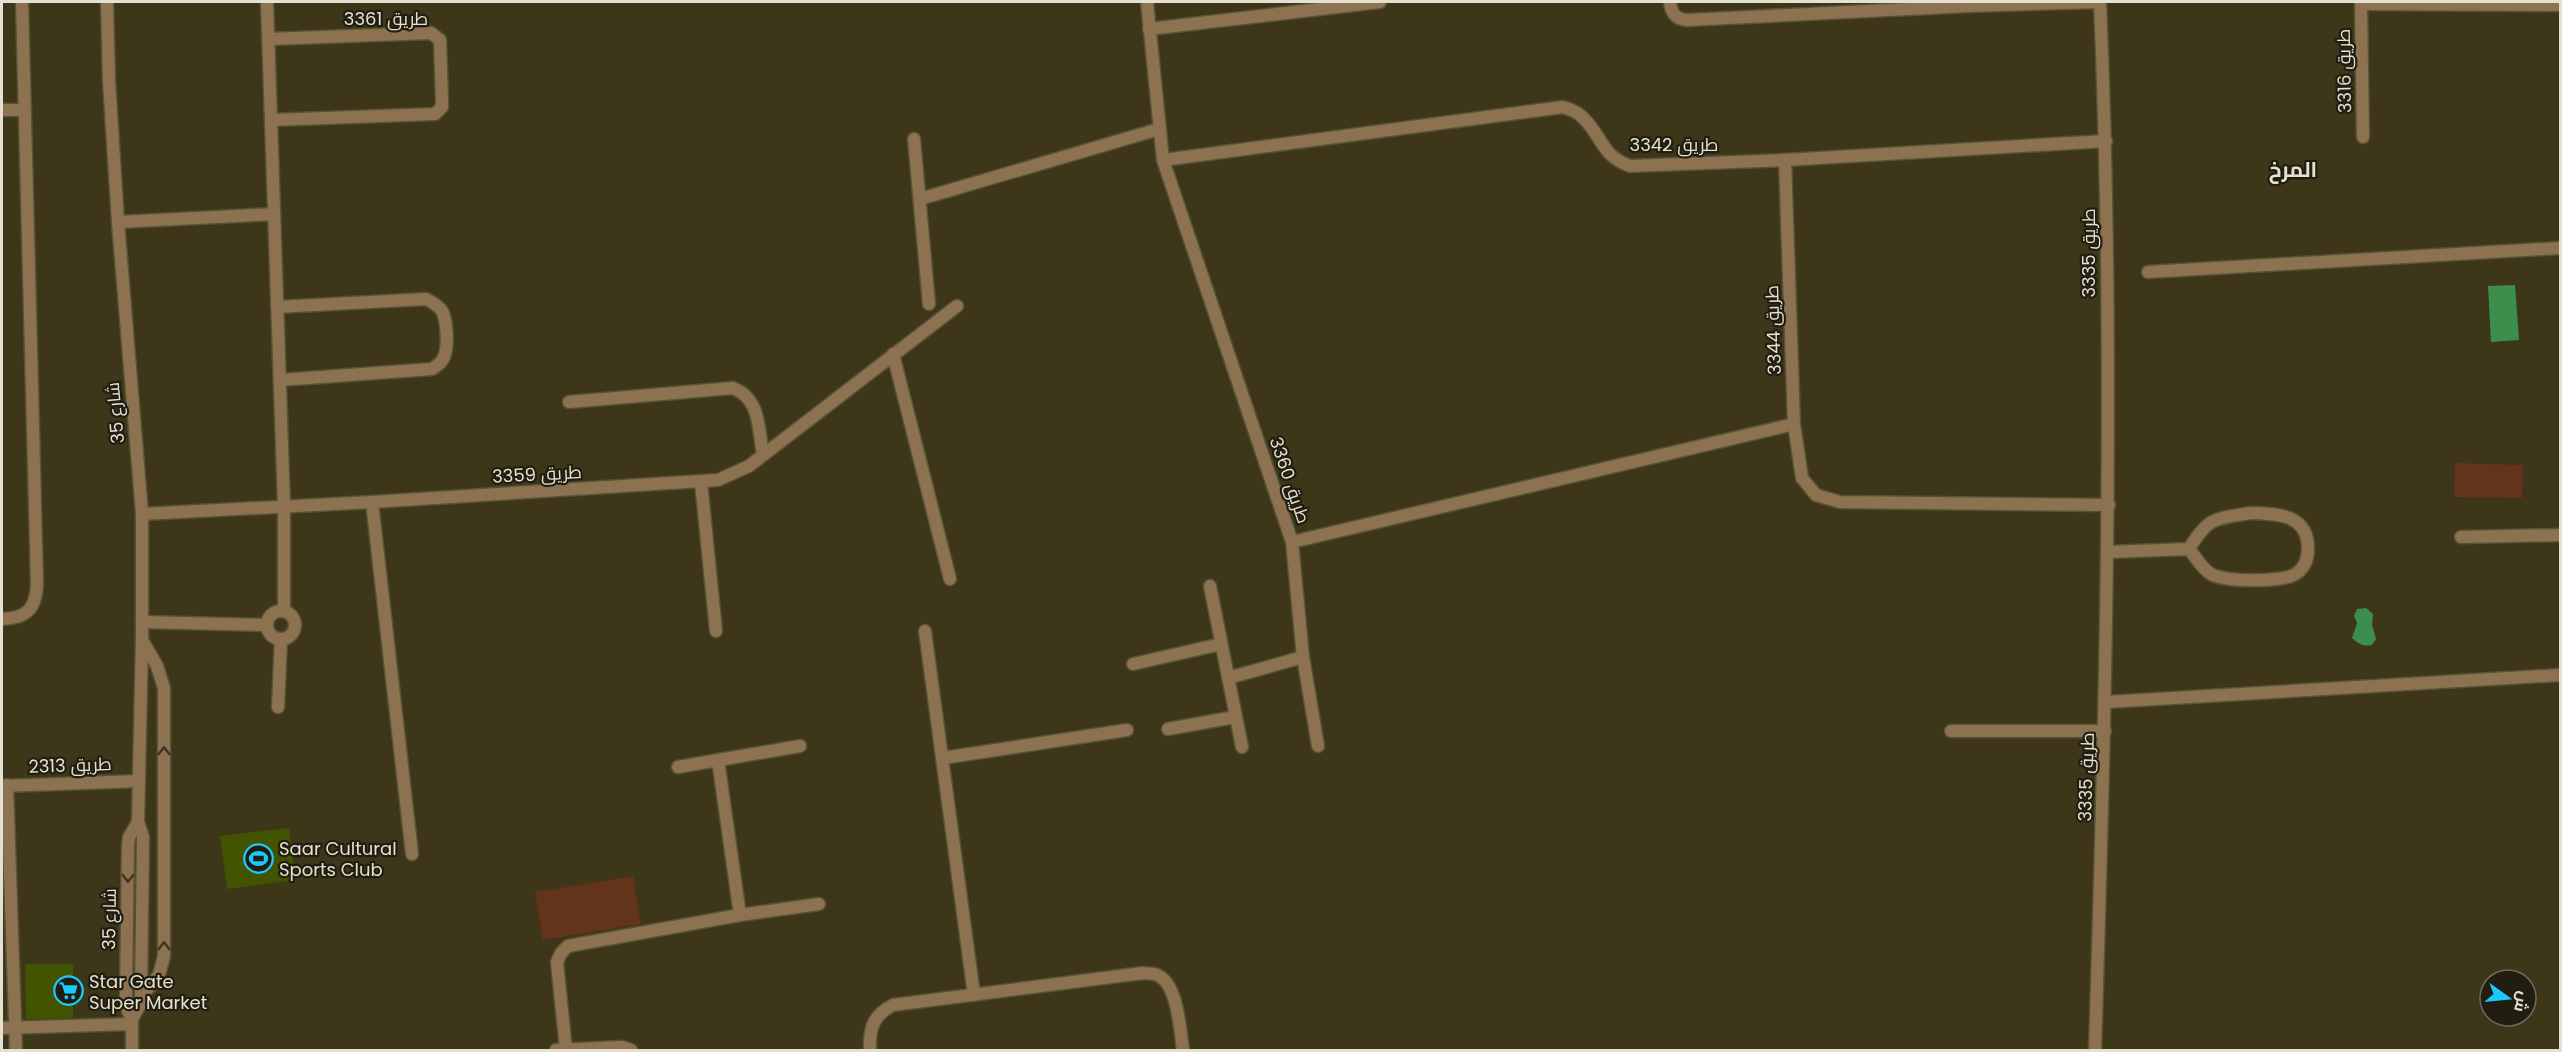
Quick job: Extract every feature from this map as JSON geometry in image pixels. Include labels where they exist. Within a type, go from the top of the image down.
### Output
[{"type":"street","points":[[2,619],[17,618],[29,610],[37,598],[22,2]]},
{"type":"street","name":"شارع 35","points":[[107,2],[117,222],[142,514],[138,822],[143,837],[141,997],[140,1005],[132,1021]]},
{"type":"street","points":[[267,2],[284,506],[284,611]]},
{"type":"street","name":"طريق 3360","points":[[1147,2],[1163,160],[1292,542],[1794,424]]},
{"type":"street","points":[[1149,29],[1380,2]]},
{"type":"street","points":[[1670,2],[1674,15],[1680,20],[1969,4],[2099,2]]},
{"type":"street","name":"طريق 3335","points":[[2094,1050],[2106,702],[2109,505],[2106,141],[2099,2]]},
{"type":"street","name":"طريق 3316","points":[[2363,137],[2361,3],[2560,5]]},
{"type":"street","name":"طريق 3361","points":[[268,39],[431,33],[440,40],[442,107],[435,114],[271,120]]},
{"type":"street","name":"طريق 3342","points":[[1163,160],[1563,107],[1579,113],[1591,126],[1606,153],[1616,162],[1629,166],[1785,160],[2106,141]]},
{"type":"street","points":[[2,110],[25,110]]},
{"type":"street","points":[[920,199],[1159,129]]},
{"type":"street","points":[[914,140],[929,304]]},
{"type":"street","name":"طريق 3344","points":[[1785,160],[1794,424],[1802,478],[1816,495],[1840,502],[2109,505]]},
{"type":"street","points":[[117,222],[274,214]]},
{"type":"street","points":[[2148,272],[2560,248]]},
{"type":"street","points":[[277,307],[426,299],[436,304],[442,312],[445,343],[445,353],[441,363],[432,369],[280,380]]},
{"type":"street","name":"طريق 3359","points":[[142,514],[701,482],[734,474],[749,466],[957,306]]},
{"type":"street","points":[[893,354],[950,579]]},
{"type":"street","points":[[569,402],[733,388],[745,393],[753,402],[763,455]]},
{"type":"street","points":[[701,482],[716,631]]},
{"type":"street","points":[[372,502],[412,854]]},
{"type":"street","points":[[2251,513],[2280,514],[2299,523],[2308,537],[2308,559],[2300,572],[2291,577],[2226,578],[2211,574],[2201,565],[2190,549],[2202,527],[2218,519],[2251,513]]},
{"type":"street","points":[[2461,537],[2560,535]]},
{"type":"street","points":[[1292,542],[1303,657],[1318,746]]},
{"type":"street","points":[[2108,552],[2190,549]]},
{"type":"street","points":[[1210,586],[1242,747]]},
{"type":"street","points":[[267,624],[271,616],[284,611]]},
{"type":"street","points":[[281,639],[291,634],[295,623],[293,618],[284,611]]},
{"type":"street","points":[[142,622],[267,624]]},
{"type":"street","points":[[267,624],[272,634],[281,639]]},
{"type":"street","points":[[925,631],[974,996]]},
{"type":"street","points":[[278,707],[281,639]]},
{"type":"street","points":[[141,997],[159,975],[165,956],[164,688],[157,666],[142,640]]},
{"type":"street","points":[[1133,664],[1221,644]]},
{"type":"street","points":[[1228,678],[1303,657]]},
{"type":"street","points":[[2106,702],[2560,675]]},
{"type":"street","points":[[1168,729],[1235,717]]},
{"type":"street","points":[[943,758],[1127,730]]},
{"type":"street","points":[[1951,731],[2105,731]]},
{"type":"street","points":[[678,767],[800,746]]},
{"type":"street","points":[[718,760],[741,915]]},
{"type":"street","name":"طريق 2313","points":[[4,785],[139,781]]},
{"type":"street","points":[[4,785],[16,1050]]},
{"type":"street","name":"شارع 35","points":[[132,1050],[132,1021],[126,995],[128,846],[129,837],[138,822]]},
{"type":"street","points":[[631,1050],[622,1047],[561,1050],[557,962],[561,953],[568,946],[741,915],[819,904]]},
{"type":"street","points":[[870,1050],[870,1029],[875,1019],[893,1005],[1143,974],[1157,975],[1169,984],[1183,1050]]},
{"type":"street","points":[[2,1028],[132,1021]]},
{"type":"shaded area","points":[[2515,285],[2519,340],[2491,342],[2488,286]]},
{"type":"shaded area","points":[[2455,463],[2523,465],[2522,498],[2454,497]]},
{"type":"shaded area","points":[[2366,608],[2373,614],[2372,625],[2376,639],[2369,646],[2352,638],[2357,623],[2354,616],[2357,609]]},
{"type":"shaded area","points":[[633,876],[641,924],[543,940],[535,892]]},
{"type":"building","name":"Saar Cultural Sports Club","points":[[289,828],[295,880],[227,889],[220,836]]},
{"type":"building","points":[[25,964],[73,964],[73,1018],[26,1019]]},
{"type":"place","name":"Saar Cultural Sports Club","points":[[258,858]]},
{"type":"place","name":"Star Gate Super Market","points":[[68,991]]},
{"type":"district","name":"المرخ","points":[[2293,169]]}]
